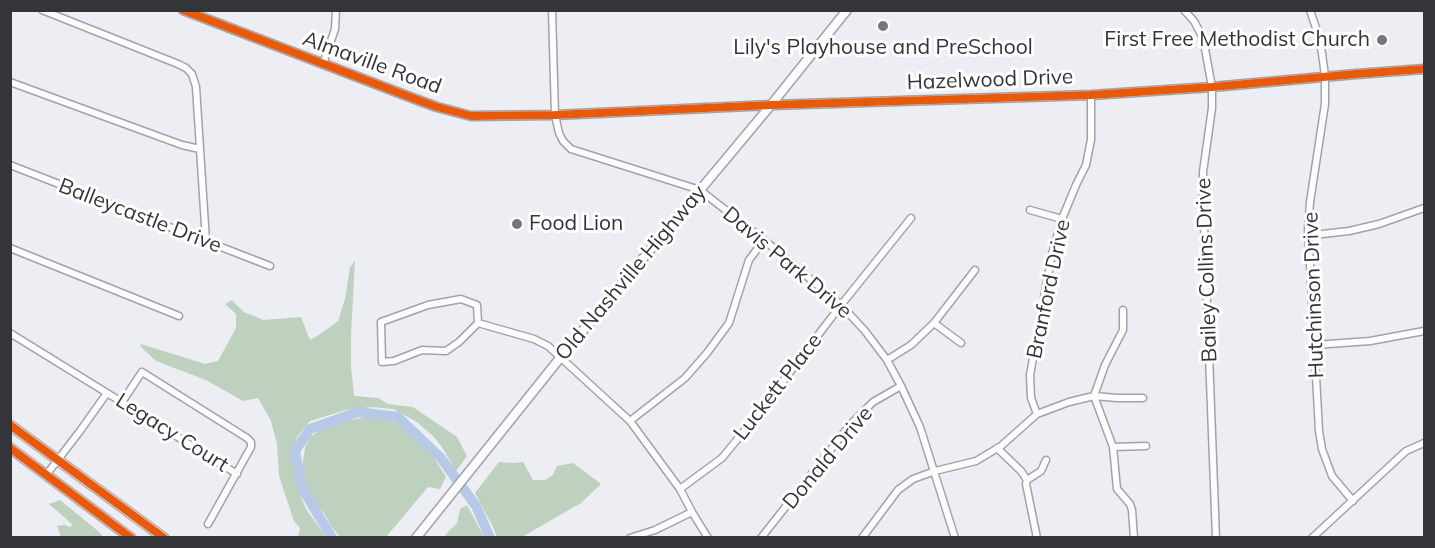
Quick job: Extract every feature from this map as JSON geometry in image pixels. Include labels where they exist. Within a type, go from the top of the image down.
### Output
[{"type":"main road","points":[[10,425],[164,537]]},
{"type":"main road","points":[[10,448],[131,537]]},
{"type":"street","points":[[42,10],[186,68],[192,75],[196,87],[206,241]]},
{"type":"street","name":"Almaville Road","points":[[183,10],[437,107],[471,116],[555,115]]},
{"type":"street","points":[[323,64],[335,29],[336,10]]},
{"type":"street","points":[[552,10],[555,115],[563,141],[572,149],[700,190]]},
{"type":"street","name":"Old Nashville Highway","points":[[416,537],[560,358],[771,105],[847,10]]},
{"type":"street","name":"Bailey Collins Drive","points":[[1184,10],[1194,21],[1203,38],[1212,87],[1212,108],[1203,172],[1203,198],[1216,537]]},
{"type":"street","name":"Hutchinson Drive","points":[[1310,10],[1317,31],[1325,76],[1325,104],[1310,202],[1308,233],[1319,431],[1322,449],[1332,476],[1353,501]]},
{"type":"street","name":"Hazelwood Drive","points":[[555,115],[771,105],[1091,95],[1425,69]]},
{"type":"street","points":[[10,82],[200,149]]},
{"type":"street","name":"Branford Drive","points":[[1037,414],[1031,398],[1030,375],[1052,254],[1062,219],[1086,165],[1092,128],[1091,95]]},
{"type":"street","name":"Balleycastle Drive","points":[[10,165],[270,266]]},
{"type":"street","name":"Davis Park Drive","points":[[700,190],[841,305],[887,360],[920,426],[955,537]]},
{"type":"street","points":[[1308,233],[1349,231],[1425,208]]},
{"type":"street","points":[[1030,210],[1062,219]]},
{"type":"street","name":"Luckett Place","points":[[680,489],[722,458],[911,218]]},
{"type":"street","points":[[630,421],[685,378],[707,353],[729,323],[749,261],[764,240]]},
{"type":"street","points":[[10,248],[179,316]]},
{"type":"street","points":[[887,360],[911,345],[934,322],[975,270]]},
{"type":"street","points":[[461,298],[477,305],[477,323],[459,342],[446,351],[422,350],[394,361],[382,362],[381,322],[428,305],[461,298]]},
{"type":"street","points":[[1123,310],[1123,330],[1105,365],[1094,396],[1113,447],[1117,489],[1130,504],[1132,510],[1134,537]]},
{"type":"street","points":[[934,322],[961,344]]},
{"type":"street","points":[[477,323],[534,339],[548,346],[630,421],[680,489],[708,537]]},
{"type":"street","points":[[1315,345],[1370,341],[1425,331]]},
{"type":"street","name":"Legacy Court","points":[[10,333],[237,474]]},
{"type":"street","points":[[122,402],[142,372],[251,442],[251,447],[237,474],[208,524]]},
{"type":"street","name":"Donald Drive","points":[[762,537],[850,425],[873,402],[901,386]]},
{"type":"street","points":[[47,474],[107,393]]},
{"type":"street","points":[[862,537],[898,490],[913,479],[976,461],[997,448],[1037,414],[1069,402],[1094,396],[1143,398]]},
{"type":"street","points":[[1312,537],[1406,451],[1425,443]]},
{"type":"street","points":[[1113,447],[1146,446]]},
{"type":"street","points":[[997,448],[1027,480],[1037,537]]},
{"type":"street","points":[[1027,480],[1041,471],[1046,460]]},
{"type":"street","points":[[630,537],[655,530],[692,512]]},
{"type":"green space","points":[[355,261],[351,335],[354,396],[378,398],[388,404],[413,407],[457,437],[467,456],[456,471],[433,436],[417,422],[393,409],[373,407],[346,410],[310,421],[297,437],[293,459],[297,487],[306,509],[326,537],[298,537],[300,528],[294,521],[279,476],[277,444],[271,421],[258,398],[243,401],[206,380],[156,361],[140,346],[141,344],[205,364],[218,361],[236,328],[236,314],[225,304],[232,300],[244,312],[263,320],[301,317],[310,340],[338,321],[345,299],[350,267]]},
{"type":"green space","points":[[373,416],[398,423],[433,456],[446,477],[440,489],[428,487],[386,537],[340,537],[324,513],[311,499],[304,484],[302,467],[305,448],[310,437],[325,427]]},
{"type":"green space","points":[[499,462],[523,462],[533,480],[545,480],[553,475],[557,466],[573,463],[601,484],[581,503],[522,537],[497,537],[475,493]]},
{"type":"green space","points":[[60,500],[103,537],[61,537],[57,526],[71,527],[72,524],[49,504]]},
{"type":"green space","points":[[467,505],[484,537],[444,537],[457,523],[460,509]]},
{"type":"waterway","points":[[332,538],[302,488],[295,451],[310,429],[358,412],[398,417],[441,458],[476,506],[490,538]]},
{"type":"cycle path","points":[[183,10],[415,99],[471,116],[555,115],[771,105],[1091,95],[1424,69]]},
{"type":"cycle path","points":[[10,425],[164,538]]},
{"type":"cycle path","points":[[10,448],[131,538]]},
{"type":"place","name":"Lily's Playhouse and PreSchool","points":[[883,26]]},
{"type":"place","name":"First Free Methodist Church","points":[[1382,40]]},
{"type":"place","name":"Food Lion","points":[[517,224]]}]
